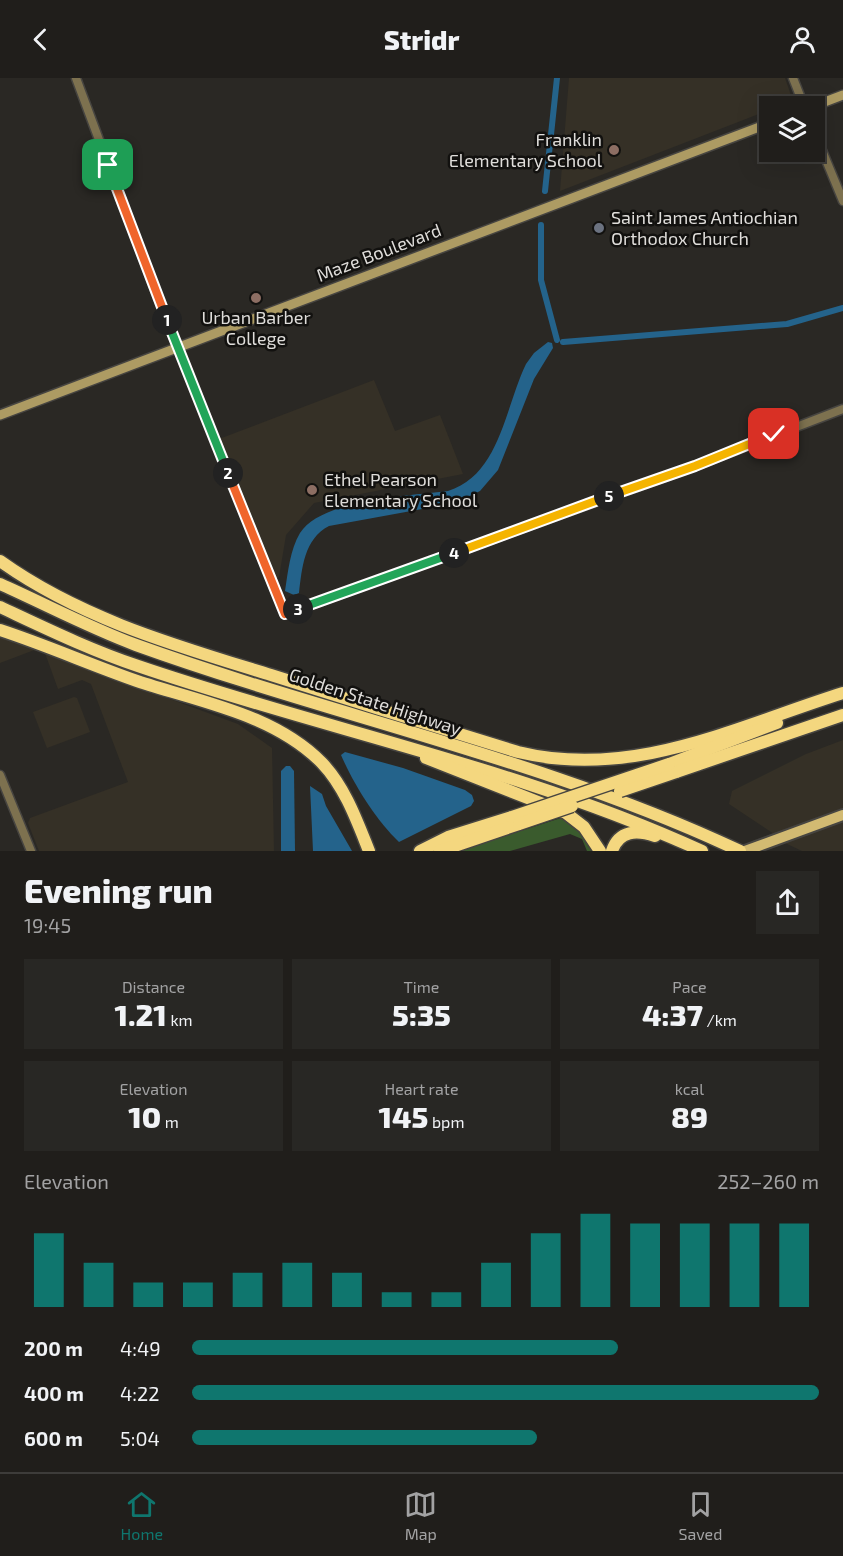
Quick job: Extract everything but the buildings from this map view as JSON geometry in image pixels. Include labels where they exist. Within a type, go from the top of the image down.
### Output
[{"type":"highway","points":[[0,561],[48,591],[87,611],[165,643],[518,752],[546,758],[599,762],[646,756],[843,695]]},
{"type":"highway","points":[[0,570],[75,618]]},
{"type":"highway","name":"Golden State Highway","points":[[0,584],[75,618],[160,652],[586,786],[669,818],[740,851]]},
{"type":"highway","name":"Golden State Highway","points":[[0,607],[111,656],[202,686],[402,744],[585,802],[636,820],[700,851]]},
{"type":"highway","points":[[0,621],[150,676],[202,686]]},
{"type":"highway","points":[[0,630],[135,680],[250,717],[282,732],[307,749],[330,774],[353,812],[369,851]]},
{"type":"highway","points":[[673,768],[843,695]]},
{"type":"highway","points":[[440,851],[515,820],[843,715]]},
{"type":"highway","points":[[402,744],[417,755],[566,813],[584,827],[600,851]]},
{"type":"highway","points":[[420,851],[454,835],[515,820]]},
{"type":"highway","points":[[612,851],[618,839],[634,832],[652,835],[700,851]]},
{"type":"main road","points":[[825,102],[843,96]]},
{"type":"main road","name":"Maze Boulevard","points":[[0,415],[759,127]]},
{"type":"main road","points":[[745,851],[843,815]]},
{"type":"street","points":[[76,78],[178,348],[285,614],[695,466],[843,409]]},
{"type":"street","points":[[793,78],[800,96]]},
{"type":"street","points":[[825,158],[843,201]]},
{"type":"street","points":[[0,775],[31,851]]},
{"type":"shaded area","name":"Franklin Elementary School","points":[[569,78],[785,78],[791,96],[759,96],[759,114],[560,191]]},
{"type":"shaded area","name":"Ethel Pearson Elementary School","points":[[374,380],[395,431],[440,415],[463,474],[314,503],[286,535],[279,577],[274,580],[219,439]]},
{"type":"shaded area","points":[[0,637],[37,649],[0,663]]},
{"type":"shaded area","points":[[45,653],[238,724],[272,748],[274,851],[39,851],[28,823],[30,818],[128,782],[91,684],[82,680],[58,689]]},
{"type":"shaded area","points":[[74,697],[77,698],[90,732],[47,748],[33,712]]},
{"type":"shaded area","points":[[843,740],[843,808],[774,834],[729,804],[732,791],[806,754]]},
{"type":"shaded area","points":[[843,821],[843,851],[802,851],[785,843]]},
{"type":"green space","points":[[564,817],[581,831],[594,851],[587,851],[582,839],[570,834],[510,851],[458,851]]},
{"type":"water","points":[[548,342],[552,343],[553,348],[534,379],[498,470],[480,491],[455,503],[329,526],[314,538],[309,546],[303,564],[299,593],[294,595],[285,591],[294,547],[300,533],[311,522],[346,506],[368,501],[448,491],[465,483],[479,470],[499,438],[526,364],[534,353]]},
{"type":"water","points":[[345,752],[403,768],[465,790],[472,795],[474,801],[471,806],[399,842],[374,813],[359,790],[341,755]]},
{"type":"water","points":[[286,766],[290,766],[294,771],[295,851],[281,851],[281,771]]},
{"type":"water","points":[[310,786],[322,794],[326,806],[352,851],[313,851]]},
{"type":"waterway","points":[[545,191],[557,78]]},
{"type":"waterway","points":[[541,225],[541,280],[557,340]]},
{"type":"waterway","points":[[563,342],[787,324],[843,308]]},
{"type":"place","name":"Franklin Elementary School","points":[[614,150]]},
{"type":"place","name":"Saint James Antiochian Orthodox Church","points":[[599,228]]},
{"type":"place","name":"Urban Barber College","points":[[256,298]]},
{"type":"place","name":"Ethel Pearson Elementary School","points":[[312,490]]},
{"type":"route","points":[[108,165],[161,306],[285,614],[695,466],[774,434]]}]
